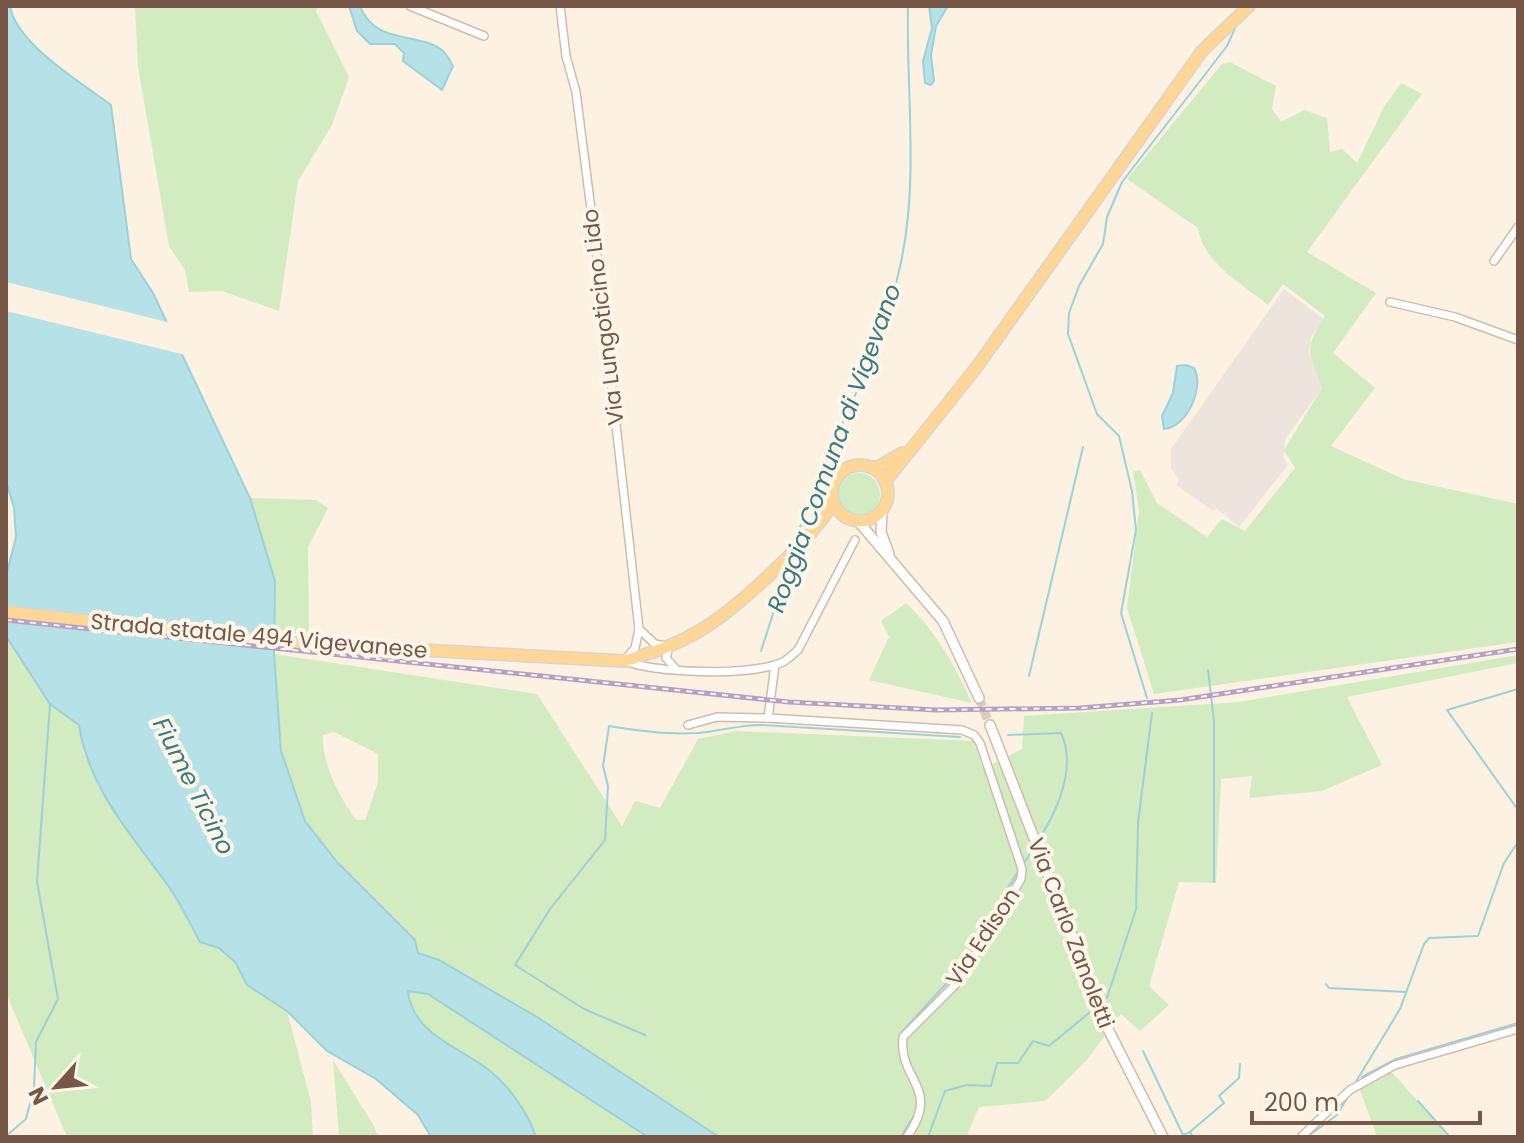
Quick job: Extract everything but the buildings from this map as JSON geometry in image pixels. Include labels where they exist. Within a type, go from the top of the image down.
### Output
[{"type":"main road","points":[[885,482],[985,356],[1202,51],[1245,9]]},
{"type":"main road","points":[[624,661],[665,648],[718,618],[808,537],[833,502],[833,484],[841,473],[855,466],[870,467],[890,462],[926,431]]},
{"type":"main road","points":[[870,467],[885,482],[887,497],[882,511],[881,532],[894,564]]},
{"type":"main road","points":[[833,502],[854,520],[943,621],[979,698]]},
{"type":"main road","points":[[808,537],[834,522],[871,519],[882,511]]},
{"type":"main road","name":"Strada statale 494 Vigevanese","points":[[6,612],[291,643],[624,661]]},
{"type":"main road","name":"Via Carlo Zanoletti","points":[[990,725],[1099,1006],[1130,1077],[1163,1137]]},
{"type":"street","points":[[410,6],[484,36]]},
{"type":"street","name":"Via Lungoticino Lido","points":[[560,6],[591,210],[639,629]]},
{"type":"street","points":[[1494,261],[1518,227]]},
{"type":"street","points":[[1390,302],[1455,317],[1518,340]]},
{"type":"street","points":[[639,629],[635,648],[624,661],[664,669],[775,665],[798,650],[855,540]]},
{"type":"street","points":[[639,629],[655,644],[665,648]]},
{"type":"street","points":[[664,669],[657,655],[665,648]]},
{"type":"street","points":[[665,648],[666,658],[676,669]]},
{"type":"street","points":[[768,718],[775,665]]},
{"type":"street","name":"Via Edison","points":[[688,725],[717,717],[768,718],[962,730],[974,735],[980,743],[1021,866],[1021,879],[959,981],[903,1037],[903,1051],[922,1106],[919,1119],[907,1137]]},
{"type":"street","points":[[1301,1137],[1353,1089],[1395,1065],[1518,1029]]},
{"type":"shaded area","points":[[1284,289],[1324,319],[1311,337],[1309,351],[1322,388],[1285,440],[1284,458],[1288,465],[1239,527],[1216,508],[1213,511],[1176,485],[1179,480],[1171,468],[1171,449]]},
{"type":"green space","points":[[135,6],[318,6],[316,11],[349,77],[332,125],[298,181],[279,311],[222,291],[189,292],[185,270],[169,246],[138,67]]},
{"type":"green space","points":[[1230,62],[1276,86],[1272,109],[1281,122],[1304,110],[1327,118],[1330,152],[1342,149],[1357,163],[1384,107],[1401,83],[1422,94],[1307,252],[1376,293],[1333,353],[1375,388],[1331,446],[1403,479],[1518,504],[1518,642],[1154,694],[1127,608],[1139,511],[1133,471],[1140,470],[1157,503],[1207,537],[1222,519],[1245,531],[1295,468],[1284,450],[1322,388],[1310,351],[1313,337],[1325,316],[1283,284],[1268,305],[1215,262],[1201,240],[1198,228],[1127,179],[1222,64]]},
{"type":"green space","points":[[859,473],[874,479],[880,494],[874,509],[859,515],[844,509],[838,494],[844,479]]},
{"type":"green space","points":[[250,498],[316,500],[328,508],[308,547],[309,635],[274,631],[275,581]]},
{"type":"green space","points":[[906,603],[944,650],[972,703],[869,680],[889,637],[881,621]]},
{"type":"green space","points":[[6,636],[50,704],[79,725],[84,754],[171,890],[200,942],[218,948],[236,963],[247,985],[287,1011],[311,1102],[313,1137],[67,1137],[6,993]]},
{"type":"green space","points":[[274,654],[537,694],[622,826],[635,801],[660,808],[698,739],[736,731],[974,741],[983,769],[1022,749],[1024,716],[1239,702],[1518,655],[1518,663],[1347,697],[1382,765],[1322,791],[1249,798],[1252,776],[1221,779],[1216,883],[1179,882],[1149,986],[1169,1005],[1140,1031],[1121,1014],[1085,1062],[1045,1101],[979,1107],[968,1133],[970,1137],[536,1137],[495,1076],[440,1038],[421,1020],[337,862],[305,821],[281,751]],"holes":[[[334,732],[378,754],[378,782],[365,820],[356,820],[333,779],[325,757],[323,735]]]},
{"type":"green space","points":[[333,1060],[374,1126],[378,1137],[339,1137]]},
{"type":"green space","points":[[1391,1071],[1449,1137],[1377,1137],[1360,1090]]},
{"type":"water","name":"Fiume Ticino","points":[[6,6],[10,6],[24,34],[37,48],[111,105],[131,259],[153,293],[250,498],[275,581],[274,654],[281,751],[305,821],[337,862],[415,940],[418,953],[439,960],[537,1017],[719,1137],[648,1137],[428,994],[408,991],[412,1006],[428,1029],[478,1062],[504,1085],[523,1110],[536,1137],[431,1137],[418,1115],[376,1079],[327,1051],[287,1011],[247,985],[236,963],[219,948],[200,942],[173,894],[114,811],[92,770],[79,725],[50,704],[6,636],[6,576],[16,537],[14,508],[6,481]]},
{"type":"water","points":[[349,6],[360,6],[376,27],[397,36],[432,44],[443,51],[453,66],[442,90],[403,61],[404,53],[395,44],[370,44],[357,31]]},
{"type":"water","points":[[929,6],[948,6],[936,26],[931,55],[934,81],[931,85],[925,83],[923,61],[932,28]]},
{"type":"water","points":[[1177,366],[1194,368],[1197,376],[1192,405],[1180,422],[1164,429],[1162,416],[1173,393]]},
{"type":"pier","points":[[6,282],[171,323],[186,355],[6,311]]},
{"type":"waterway","name":"Roggia Comuna di Vigevano","points":[[795,543],[807,507],[880,334],[901,262],[911,166],[908,6]]},
{"type":"waterway","points":[[1147,698],[1121,613],[1136,530],[1132,491],[1119,436],[1097,414],[1068,334],[1069,313],[1079,286],[1103,244],[1107,217],[1122,182],[1227,46],[1236,26]]},
{"type":"waterway","points":[[1029,676],[1083,447]]},
{"type":"waterway","name":"Roggia Comuna di Vigevano","points":[[761,651],[789,564]]},
{"type":"waterway","points":[[1208,670],[1214,721],[1214,882]]},
{"type":"waterway","points":[[1518,689],[1447,710],[1518,810]]},
{"type":"waterway","points":[[6,1136],[26,1119],[34,1088],[36,1042],[58,999],[37,882],[50,704]]},
{"type":"waterway","points":[[1103,1001],[1107,998],[1136,909],[1138,823],[1152,713]]},
{"type":"waterway","name":"Roggia Comuna di Vigevano","points":[[645,1035],[584,1009],[515,965],[550,909],[605,840],[608,786],[603,766],[609,726],[687,733],[761,725],[960,737]]},
{"type":"waterway","name":"Roggia Comuna di Vigevano","points":[[1008,735],[1061,733],[1065,746],[1067,760],[1063,789],[1038,841]]},
{"type":"waterway","points":[[1354,1085],[1400,1009],[1424,944],[1429,938],[1478,936],[1504,863],[1518,842]]},
{"type":"waterway","name":"Roggia Comuna di Vigevano","points":[[1023,865],[1035,846]]},
{"type":"waterway","name":"Roggia Comuna di Vigevano","points":[[900,1051],[901,1033],[954,975],[1019,870]]},
{"type":"waterway","points":[[1326,984],[1329,988],[1406,992]]},
{"type":"waterway","points":[[928,1137],[945,1091],[967,1085],[991,1086],[997,1063],[1018,1063],[1033,1041],[1049,1046],[1095,1008]]},
{"type":"waterway","points":[[1362,1077],[1396,1059],[1518,1023]]},
{"type":"waterway","points":[[1143,1051],[1183,1135],[1190,1132],[1193,1137]]},
{"type":"waterway","points":[[1191,1131],[1224,1103],[1219,1096],[1239,1078],[1240,1064]]},
{"type":"waterway","name":"Roggia Comuna di Vigevano","points":[[912,1084],[916,1096]]},
{"type":"waterway","points":[[1307,1137],[1337,1115],[1347,1098]]},
{"type":"waterway","points":[[1418,1101],[1450,1137]]},
{"type":"waterway","name":"Roggia Comuna di Vigevano","points":[[901,1137],[915,1114]]},
{"type":"tunnel","points":[[979,698],[990,725]]},
{"type":"railway","points":[[6,620],[789,702],[936,710],[1080,708],[1180,700],[1518,649]]}]
